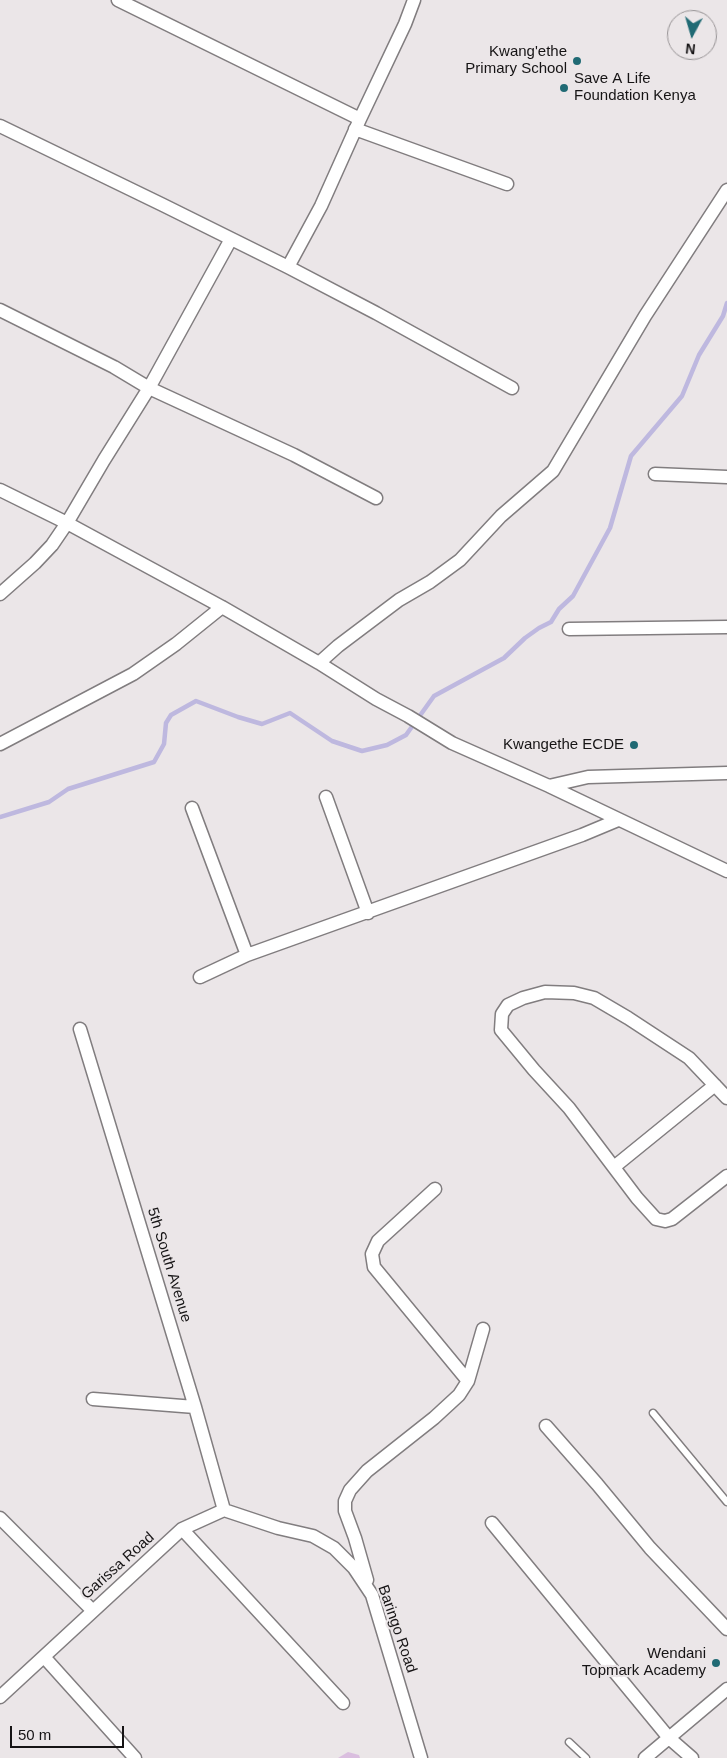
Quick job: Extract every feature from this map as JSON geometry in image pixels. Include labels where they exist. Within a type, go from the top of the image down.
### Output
[{"type":"street","points":[[118,0],[358,124],[507,184]]},
{"type":"street","points":[[288,267],[321,206],[405,24],[414,0]]},
{"type":"street","points":[[0,126],[288,267],[512,388]]},
{"type":"street","points":[[320,663],[338,646],[399,600],[430,582],[460,560],[501,516],[553,471],[645,316],[727,190]]},
{"type":"street","points":[[0,594],[46,551],[67,523],[149,388],[231,239]]},
{"type":"street","points":[[0,310],[149,388],[294,455],[376,498]]},
{"type":"street","points":[[655,474],[727,477]]},
{"type":"street","points":[[0,490],[67,523],[222,607],[320,663],[452,744],[549,786],[727,872]]},
{"type":"street","points":[[0,744],[132,674],[176,644],[222,607]]},
{"type":"street","points":[[568,630],[727,627]]},
{"type":"street","points":[[549,786],[588,777],[727,773]]},
{"type":"street","points":[[326,797],[368,913]]},
{"type":"street","points":[[192,808],[247,955]]},
{"type":"street","points":[[200,977],[247,955],[582,836],[618,820]]},
{"type":"street","points":[[727,1098],[688,1058],[594,998],[574,993],[545,992],[523,998],[508,1005],[502,1014],[502,1030],[534,1070],[569,1108],[637,1198],[656,1219],[664,1221],[672,1219],[727,1176]]},
{"type":"street","name":"5th South Avenue","points":[[80,1029],[195,1407],[224,1510]]},
{"type":"street","points":[[614,1168],[714,1086]]},
{"type":"street","points":[[435,1189],[378,1241],[372,1254],[374,1268],[468,1381]]},
{"type":"street","points":[[372,1595],[345,1511],[345,1501],[350,1490],[367,1471],[434,1418],[459,1395],[468,1381],[483,1329]]},
{"type":"street","points":[[93,1399],[195,1407]]},
{"type":"street","points":[[546,1426],[650,1548],[727,1629]]},
{"type":"street","name":"Baringo Road","points":[[224,1510],[278,1528],[313,1536],[334,1548],[354,1568],[372,1595],[421,1758]]},
{"type":"street","name":"Garissa Road","points":[[0,1697],[45,1658],[182,1529],[224,1510]]},
{"type":"street","points":[[0,1518],[93,1611]]},
{"type":"street","points":[[492,1522],[669,1738],[692,1758]]},
{"type":"street","points":[[182,1529],[343,1703]]},
{"type":"street","points":[[45,1658],[135,1758]]},
{"type":"street","points":[[645,1758],[727,1690]]},
{"type":"lane","points":[[653,1413],[727,1502]]},
{"type":"lane","points":[[569,1742],[586,1758]]},
{"type":"building","points":[[348,1752],[359,1755],[360,1758],[338,1758]]},
{"type":"waterway","points":[[0,817],[49,802],[68,789],[154,762],[164,744],[166,723],[171,715],[196,701],[262,724],[290,713],[332,741],[362,751],[387,745],[406,735],[434,696],[504,658],[525,638],[551,622],[559,609],[573,596],[610,528],[631,456],[682,396],[699,355],[723,316],[727,303]]},
{"type":"place","name":"Kwang'ethe Primary School","points":[[577,61]]},
{"type":"place","name":"Save A Life Foundation Kenya","points":[[564,88]]},
{"type":"place","name":"Kwangethe ECDE","points":[[634,745]]},
{"type":"place","name":"Wendani Topmark Academy","points":[[716,1663]]}]
